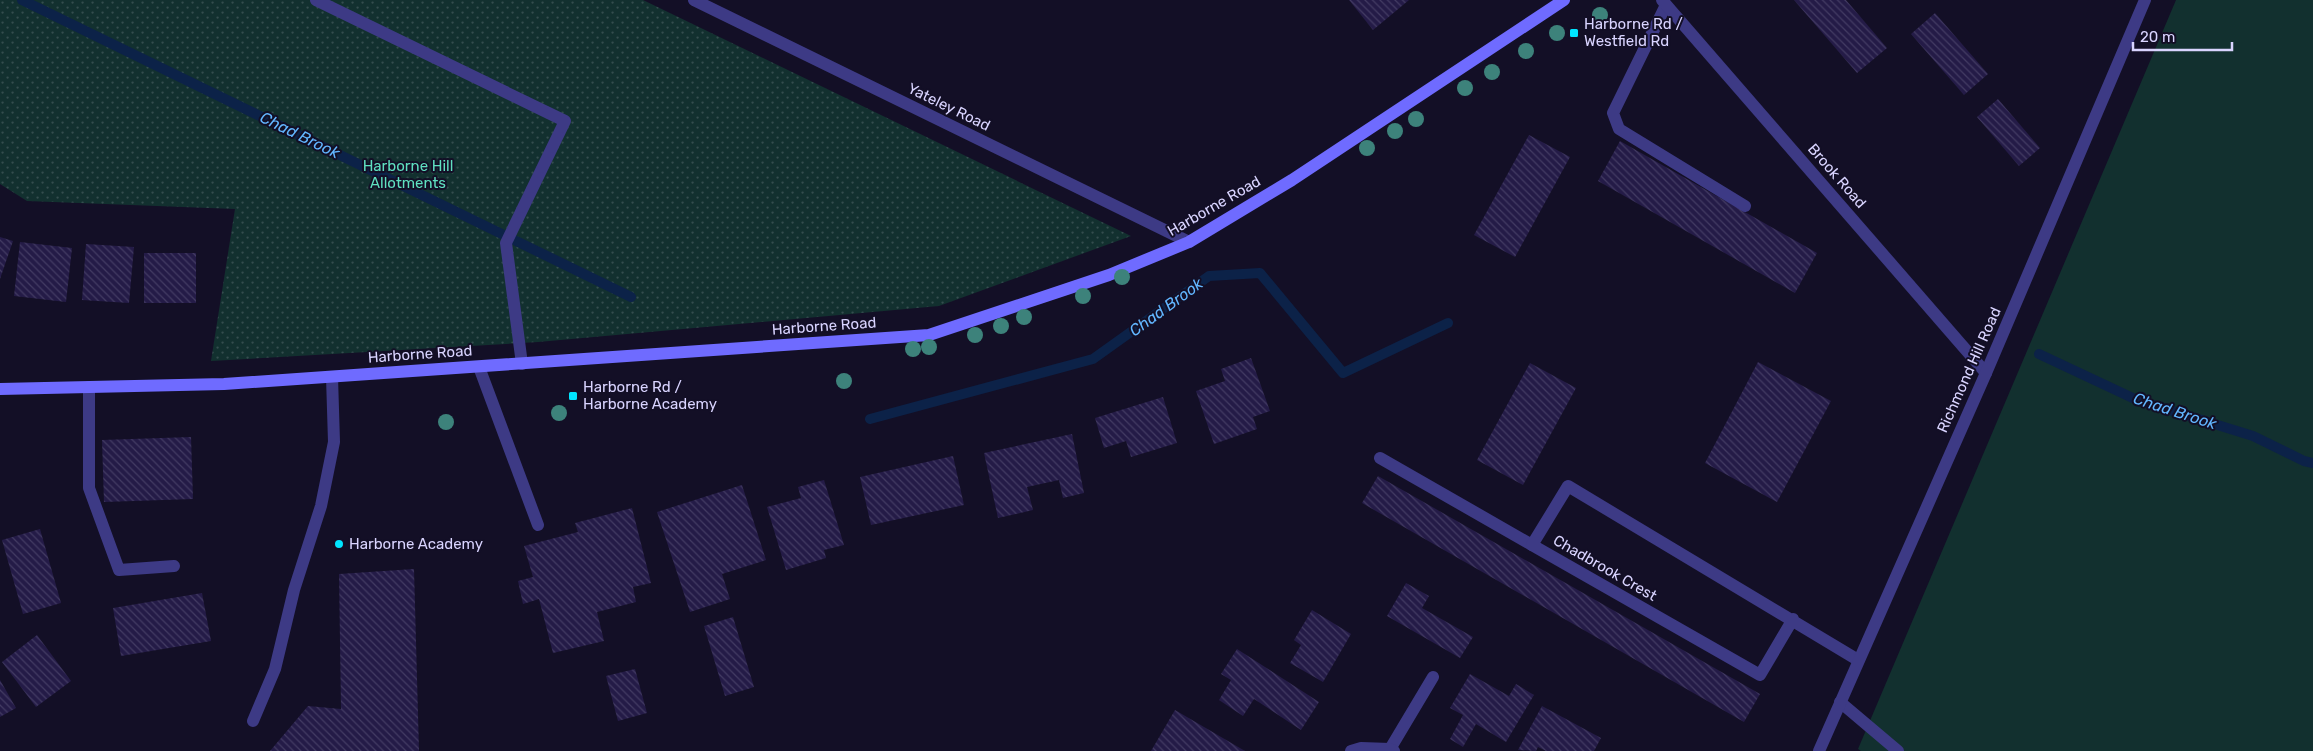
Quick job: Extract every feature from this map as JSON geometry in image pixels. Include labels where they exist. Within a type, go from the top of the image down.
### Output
[{"type":"main road","name":"Harborne Road","points":[[0,389],[224,384],[929,335],[1109,275],[1189,242],[1292,180],[1564,0]]},
{"type":"street","points":[[316,0],[565,121],[506,243],[522,364]]},
{"type":"street","name":"Yateley Road","points":[[694,0],[1189,242]]},
{"type":"street","name":"Richmond Hill Road","points":[[1819,751],[1986,373],[2145,0]]},
{"type":"street","points":[[1664,2],[1614,113],[1619,129],[1745,206]]},
{"type":"street","name":"Brook Road","points":[[1664,2],[1986,373]]},
{"type":"street","points":[[479,366],[538,525]]},
{"type":"street","points":[[253,721],[276,669],[294,590],[321,506],[334,442],[332,377]]},
{"type":"street","points":[[90,387],[89,488],[119,570],[174,566]]},
{"type":"street","points":[[1380,458],[1532,545]]},
{"type":"street","name":"Chadbrook Crest","points":[[1793,619],[1760,675],[1532,545],[1568,486],[1793,619],[1858,660]]},
{"type":"street","points":[[1351,751],[1361,748],[1392,750],[1433,676]]},
{"type":"street","points":[[1840,702],[1898,751]]},
{"type":"green space","name":"Harborne Hill Allotments","points":[[0,0],[643,0],[1131,236],[939,306],[538,342],[211,361],[235,209],[27,201],[0,184]]},
{"type":"green space","points":[[2176,0],[2313,0],[2313,751],[1861,751],[1858,749]]},
{"type":"building","points":[[1349,0],[1409,0],[1373,30]]},
{"type":"building","points":[[1794,0],[1846,0],[1887,48],[1857,73]]},
{"type":"building","points":[[1935,13],[1988,74],[1964,95],[1911,34]]},
{"type":"building","points":[[1998,99],[2040,148],[2019,166],[1977,117]]},
{"type":"building","points":[[1529,135],[1570,157],[1515,257],[1474,235]]},
{"type":"building","points":[[1620,141],[1817,253],[1795,293],[1598,181]]},
{"type":"building","points":[[0,237],[13,241],[0,279]]},
{"type":"building","points":[[20,242],[72,248],[66,302],[14,296]]},
{"type":"building","points":[[86,244],[134,247],[129,303],[82,300]]},
{"type":"building","points":[[144,253],[196,253],[196,303],[144,303]]},
{"type":"building","points":[[1251,358],[1270,411],[1253,417],[1257,429],[1214,444],[1196,391],[1225,381],[1221,369]]},
{"type":"building","points":[[1758,362],[1831,401],[1777,502],[1705,463]]},
{"type":"building","points":[[1530,363],[1576,388],[1523,485],[1477,460]]},
{"type":"building","points":[[1163,397],[1177,443],[1131,457],[1126,441],[1104,448],[1095,418]]},
{"type":"building","points":[[1072,434],[1084,493],[1063,498],[1059,480],[1027,487],[1033,510],[998,518],[984,453]]},
{"type":"building","points":[[191,437],[193,499],[104,502],[102,440]]},
{"type":"building","points":[[953,456],[964,505],[871,525],[860,477]]},
{"type":"building","points":[[1378,476],[1760,694],[1744,722],[1362,503]]},
{"type":"building","points":[[824,480],[844,545],[824,550],[826,558],[786,570],[767,507],[801,498],[798,487]]},
{"type":"building","points":[[742,485],[766,560],[722,574],[730,599],[690,612],[657,512]]},
{"type":"building","points":[[632,508],[651,583],[633,587],[636,602],[597,612],[604,641],[553,653],[539,599],[523,604],[518,581],[533,577],[524,546],[578,532],[575,523]]},
{"type":"building","points":[[40,529],[61,603],[23,614],[2,540]]},
{"type":"building","points":[[414,569],[419,751],[270,751],[308,706],[341,709],[339,574]]},
{"type":"building","points":[[1406,583],[1429,596],[1422,608],[1473,637],[1460,658],[1387,616]]},
{"type":"building","points":[[202,593],[211,641],[121,656],[113,608]]},
{"type":"building","points":[[1312,610],[1351,634],[1323,682],[1290,663],[1301,645],[1294,640]]},
{"type":"building","points":[[733,617],[754,687],[725,696],[704,626]]},
{"type":"building","points":[[37,635],[71,681],[36,707],[2,662]]},
{"type":"building","points":[[1237,649],[1319,702],[1301,730],[1254,699],[1243,716],[1219,700],[1231,680],[1221,674]]},
{"type":"building","points":[[635,669],[647,713],[618,721],[606,676]]},
{"type":"building","points":[[1470,674],[1509,696],[1516,684],[1534,695],[1506,742],[1476,724],[1463,747],[1450,739],[1463,715],[1450,708]]},
{"type":"building","points":[[0,680],[16,708],[0,717]]},
{"type":"building","points":[[1542,706],[1601,738],[1594,751],[1546,751],[1538,747],[1536,751],[1518,750]]},
{"type":"building","points":[[1175,710],[1245,751],[1151,751]]},
{"type":"waterway","name":"Chad Brook","points":[[22,0],[631,297]]},
{"type":"waterway","name":"Chad Brook","points":[[870,419],[1093,359],[1209,276],[1260,273],[1343,373],[1448,323]]},
{"type":"waterway","name":"Chad Brook","points":[[2039,354],[2137,400],[2253,436],[2304,461],[2313,463]]},
{"type":"place","name":"Harborne Rd / Westfield Rd","points":[[1574,33]]},
{"type":"place","name":"Harborne Rd / Harborne Academy","points":[[573,396]]},
{"type":"place","name":"Harborne Academy","points":[[339,544]]}]
